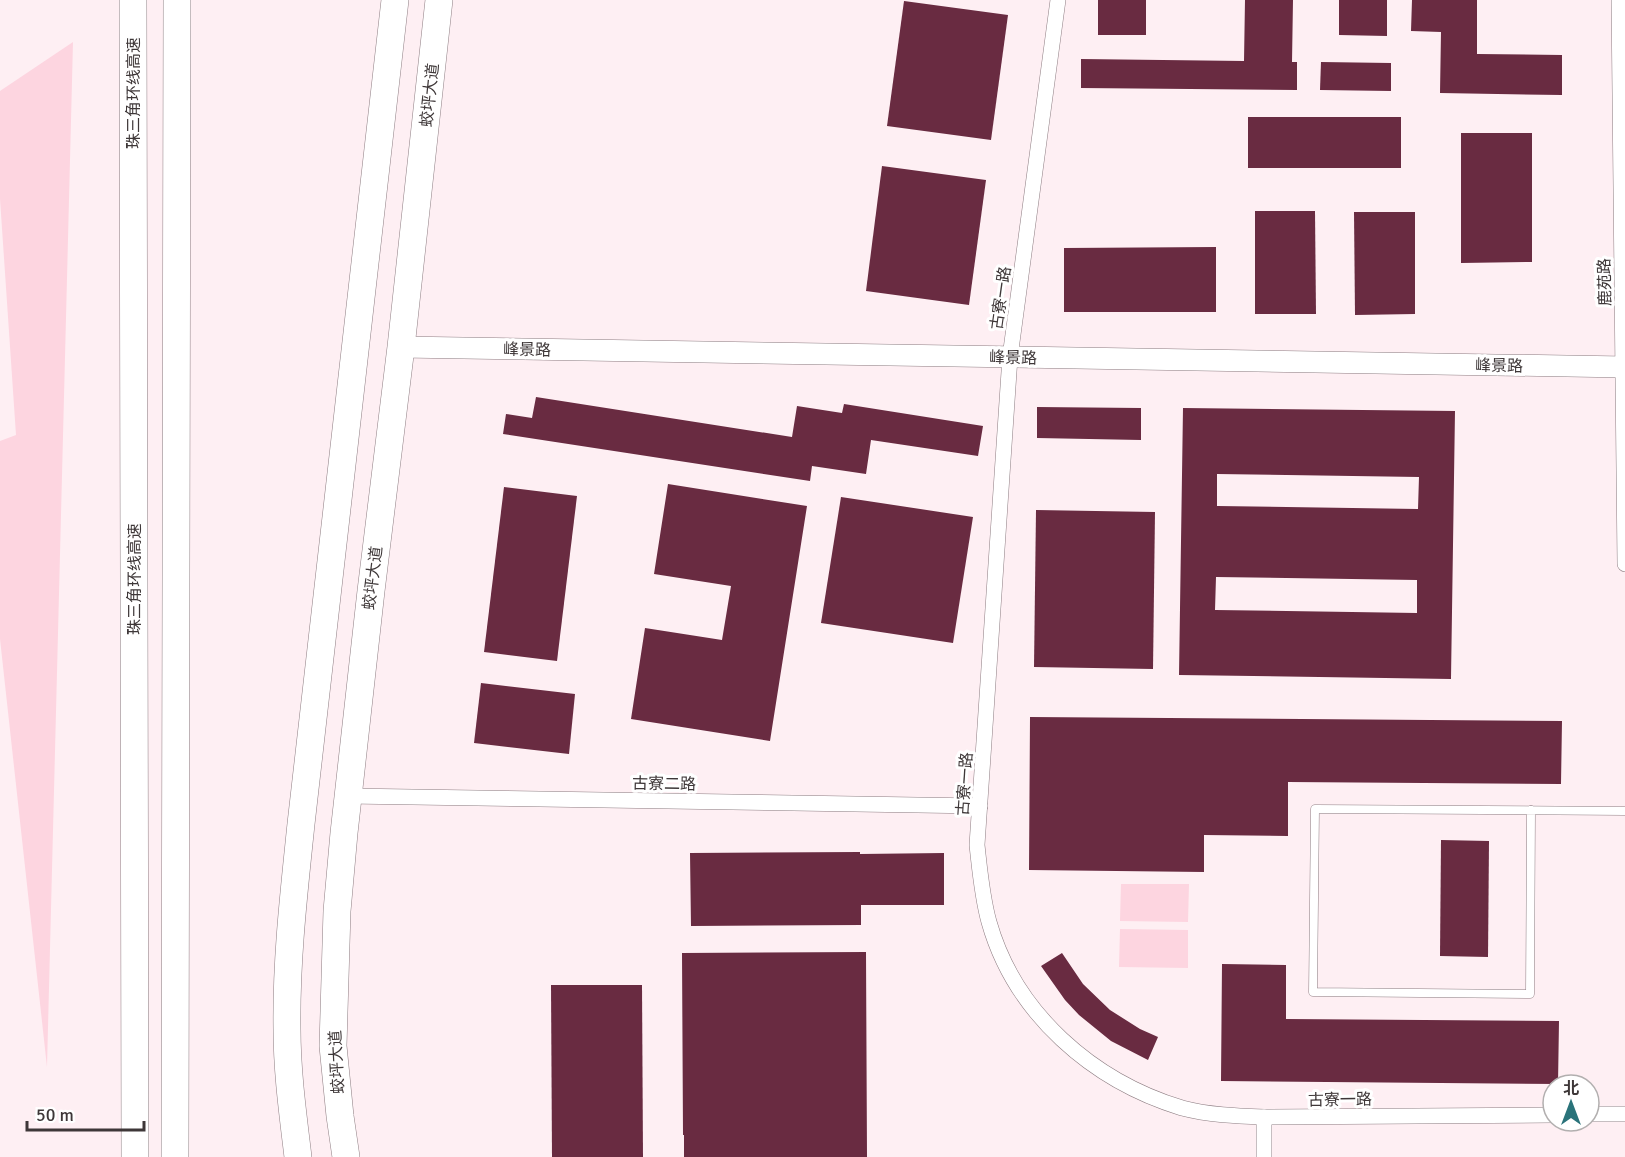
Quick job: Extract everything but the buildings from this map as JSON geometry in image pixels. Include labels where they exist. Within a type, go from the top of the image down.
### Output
[{"type":"highway","name":"珠三角环线高速","points":[[133,0],[135,1157]]},
{"type":"highway","points":[[175,1157],[177,0]]},
{"type":"highway","points":[[298,1157],[287,1032],[288,959],[292,909],[395,0]]},
{"type":"highway","name":"蛟坪大道","points":[[346,1157],[333,1046],[337,911],[372,579],[401,347],[439,0]]},
{"type":"street","name":"古寮一路","points":[[1058,0],[1010,357],[977,845],[981,885],[990,924],[1004,961],[1024,995],[1049,1027],[1078,1054],[1111,1077],[1146,1096],[1184,1108],[1223,1116],[1264,1117],[1541,1114]]},
{"type":"street","name":"鹿苑路","points":[[1619,0],[1625,564]]},
{"type":"street","name":"峰景路","points":[[401,347],[1624,367]]},
{"type":"street","name":"古寮二路","points":[[348,796],[980,806]]},
{"type":"street","points":[[1601,1114],[1625,1114]]},
{"type":"street","points":[[1264,1117],[1264,1157]]},
{"type":"lane","points":[[1532,810],[1530,994],[1314,992],[1315,809],[1532,810],[1625,811]]},
{"type":"shaded area","points":[[73,42],[47,1067],[0,639],[0,441],[16,435],[0,199],[0,91]]},
{"type":"shaded area","points":[[1121,884],[1189,884],[1188,922],[1120,921]]},
{"type":"shaded area","points":[[1120,929],[1188,930],[1188,968],[1119,967]]}]
